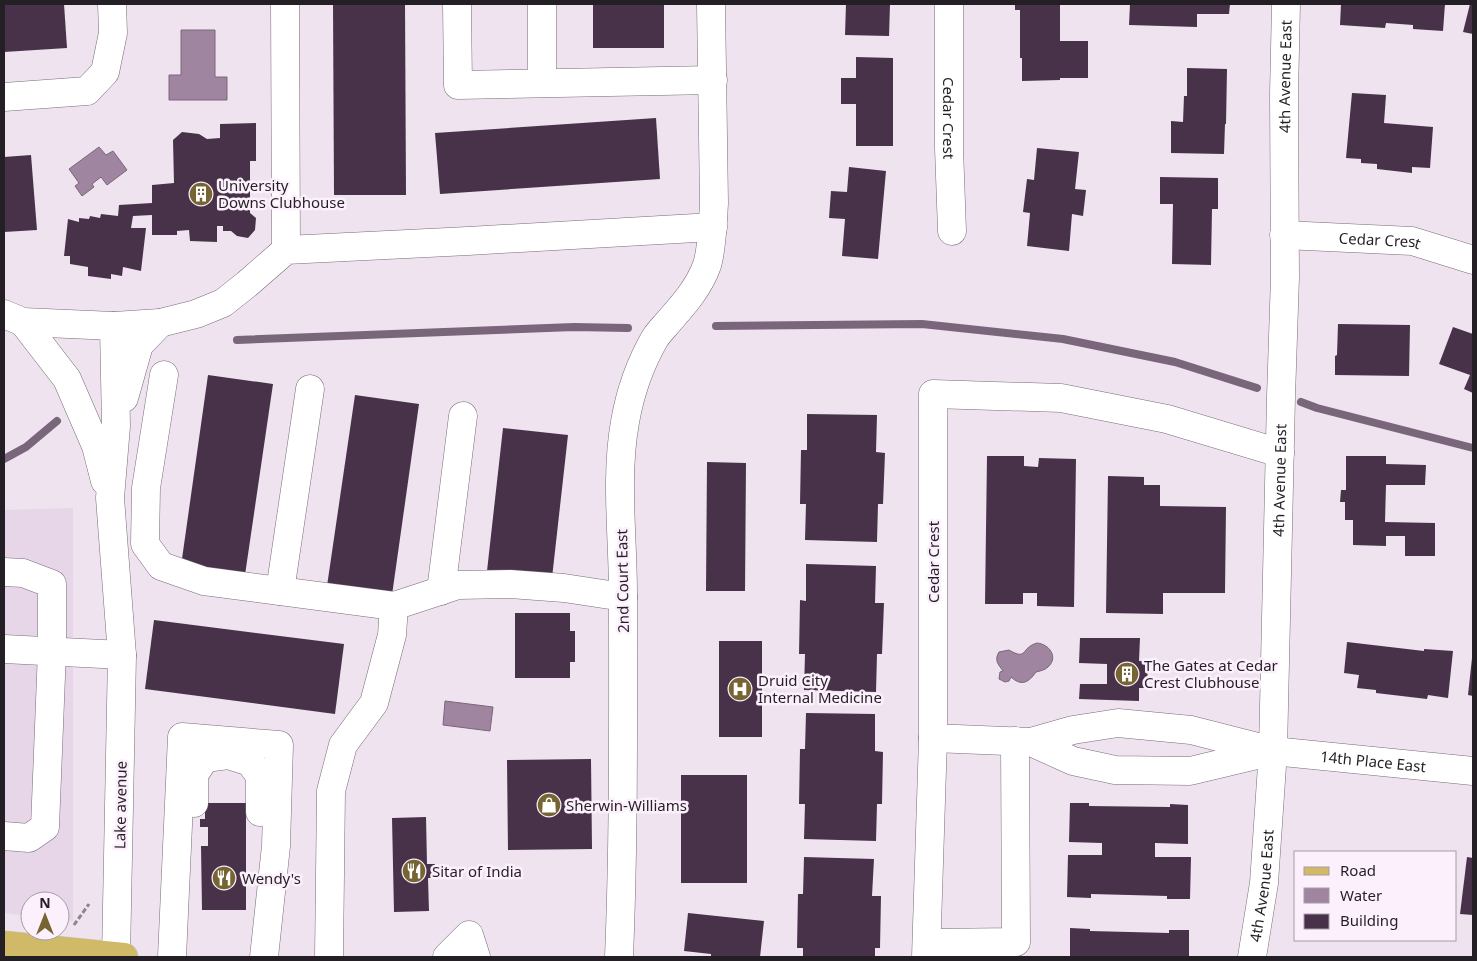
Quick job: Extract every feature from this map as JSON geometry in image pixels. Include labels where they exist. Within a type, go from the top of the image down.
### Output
[{"type":"main road","points":[[4,945],[119,957]]},
{"type":"street","points":[[4,97],[87,91],[105,72],[113,33],[112,4]]},
{"type":"street","points":[[284,4],[286,250]]},
{"type":"street","points":[[457,4],[458,85],[713,80]]},
{"type":"street","points":[[542,4],[542,83]]},
{"type":"street","name":"2nd Court East","points":[[619,957],[622,881],[623,597],[621,454],[630,394],[642,365],[656,337],[695,290],[707,264],[713,228],[714,203],[711,4]]},
{"type":"street","name":"Cedar Crest","points":[[949,4],[949,148],[952,231]]},
{"type":"street","name":"4th Avenue East","points":[[1252,957],[1264,883],[1273,752],[1280,397],[1285,277],[1284,94],[1286,4]]},
{"type":"street","points":[[13,318],[114,326],[160,323],[196,314],[223,303],[248,284],[286,250],[713,228]]},
{"type":"street","name":"Cedar Crest","points":[[1284,235],[1412,241],[1473,260]]},
{"type":"street","points":[[13,318],[67,379],[96,446],[110,498]]},
{"type":"street","points":[[116,426],[139,345],[160,323]]},
{"type":"street","points":[[110,498],[116,426],[114,326]]},
{"type":"street","points":[[164,375],[146,488],[145,544],[161,566],[204,581],[394,606],[458,586],[510,584],[564,588],[623,597]]},
{"type":"street","points":[[280,591],[310,389]]},
{"type":"street","name":"Cedar Crest","points":[[932,738],[933,394],[1061,398],[1168,419],[1280,453]]},
{"type":"street","points":[[441,591],[463,416]]},
{"type":"street","name":"Lake avenue","points":[[110,498],[122,655],[119,957]]},
{"type":"street","points":[[4,572],[23,573],[52,584],[52,652],[45,827],[29,838],[4,836]]},
{"type":"street","points":[[329,957],[331,790],[342,745],[374,703],[392,635],[394,606]]},
{"type":"street","points":[[4,650],[122,655]]},
{"type":"street","points":[[1023,742],[1016,950],[927,950],[932,738],[1023,742],[1073,730],[1118,723],[1192,730],[1273,752]]},
{"type":"street","points":[[172,957],[182,737],[279,745],[276,846],[264,957]]},
{"type":"street","points":[[1023,742],[1074,761],[1115,770],[1190,771],[1273,752]]},
{"type":"street","name":"14th Place East","points":[[1273,752],[1473,772]]},
{"type":"street","points":[[447,957],[469,935],[476,957]]},
{"type":"shaded area","points":[[73,508],[73,921],[70,921],[70,891],[20,891],[20,915],[4,913],[4,510]]},
{"type":"water","points":[[181,30],[215,30],[215,77],[227,77],[227,100],[169,100],[169,75],[181,75]]},
{"type":"water","points":[[99,147],[106,155],[113,151],[127,170],[107,185],[101,177],[92,184],[94,187],[82,196],[75,186],[79,183],[69,169]]},
{"type":"water","points":[[1037,643],[1049,648],[1053,655],[1053,659],[1048,667],[1036,672],[1025,682],[1019,682],[1011,677],[1009,681],[1005,682],[999,679],[1000,672],[1003,671],[997,660],[999,652],[1009,650],[1022,654]]},
{"type":"water","points":[[445,701],[493,707],[490,731],[443,725]]},
{"type":"building","points":[[4,4],[64,4],[67,48],[4,52]]},
{"type":"building","points":[[333,4],[405,4],[406,195],[334,195]]},
{"type":"building","points":[[593,4],[664,4],[664,48],[593,48]]},
{"type":"building","points":[[846,4],[890,4],[889,36],[845,35]]},
{"type":"building","points":[[1015,4],[1060,4],[1060,41],[1088,41],[1088,78],[1022,81],[1020,10],[1015,10]]},
{"type":"building","points":[[1130,4],[1230,4],[1229,14],[1197,14],[1197,27],[1129,25]]},
{"type":"building","points":[[1341,4],[1445,4],[1443,31],[1413,29],[1413,25],[1386,23],[1385,28],[1340,25]]},
{"type":"building","points":[[1470,4],[1473,4],[1473,34],[1463,32]]},
{"type":"building","points":[[856,57],[893,58],[893,146],[856,146],[856,104],[841,104],[841,78],[856,78]]},
{"type":"building","points":[[1187,68],[1227,69],[1224,154],[1171,153],[1171,121],[1183,122],[1184,96],[1187,96]]},
{"type":"building","points":[[1352,93],[1386,95],[1384,123],[1433,127],[1430,168],[1412,167],[1412,173],[1377,169],[1377,164],[1361,163],[1361,159],[1346,158]]},
{"type":"building","points":[[656,118],[660,179],[440,194],[435,133]]},
{"type":"building","name":"University Downs Clubhouse","points":[[256,123],[256,161],[250,161],[250,213],[256,218],[255,230],[248,238],[237,236],[231,231],[223,231],[223,226],[217,226],[217,242],[190,241],[189,230],[177,231],[177,235],[152,235],[152,215],[133,216],[131,228],[146,228],[141,271],[123,267],[122,276],[111,274],[111,279],[88,276],[88,267],[70,264],[70,256],[64,256],[68,219],[79,222],[79,218],[89,219],[90,216],[100,218],[101,214],[118,216],[119,205],[152,203],[152,185],[174,183],[173,140],[182,132],[199,134],[207,139],[220,138],[220,124]]},
{"type":"building","points":[[1037,148],[1079,152],[1075,189],[1086,190],[1083,216],[1072,214],[1069,251],[1027,246],[1030,213],[1023,212],[1027,179],[1034,180]]},
{"type":"building","points":[[31,155],[37,230],[4,232],[4,157]]},
{"type":"building","points":[[849,167],[886,171],[878,259],[842,256],[845,219],[829,218],[831,191],[847,192]]},
{"type":"building","points":[[1160,177],[1218,178],[1218,209],[1212,209],[1211,265],[1172,264],[1173,204],[1160,204]]},
{"type":"building","points":[[1338,324],[1410,325],[1409,376],[1335,375]]},
{"type":"building","points":[[1453,327],[1473,334],[1473,393],[1464,389],[1470,375],[1439,364]]},
{"type":"building","points":[[208,375],[273,384],[245,575],[181,566]]},
{"type":"building","points":[[355,395],[419,404],[392,595],[327,586]]},
{"type":"building","points":[[807,414],[877,415],[876,452],[885,453],[883,504],[878,504],[877,542],[805,540],[806,504],[800,504],[801,450],[807,450]]},
{"type":"building","points":[[503,428],[568,435],[552,578],[487,571]]},
{"type":"building","points":[[987,456],[1024,456],[1024,466],[1038,467],[1039,458],[1076,459],[1074,607],[1037,606],[1037,593],[1023,593],[1023,604],[985,604]]},
{"type":"building","points":[[1346,456],[1386,456],[1386,464],[1426,465],[1425,485],[1386,485],[1385,522],[1435,523],[1435,556],[1405,556],[1405,536],[1386,536],[1386,546],[1353,545],[1353,520],[1345,520],[1345,502],[1340,502],[1341,490],[1346,490]]},
{"type":"building","points":[[707,462],[746,463],[745,591],[706,591]]},
{"type":"building","points":[[1108,476],[1144,477],[1144,485],[1160,485],[1160,506],[1226,507],[1225,593],[1163,593],[1163,614],[1106,613]]},
{"type":"building","points":[[806,564],[876,566],[875,603],[884,603],[882,654],[877,654],[876,692],[804,690],[805,654],[799,654],[800,600],[806,601]]},
{"type":"building","points":[[515,613],[570,613],[570,631],[575,631],[575,662],[570,662],[570,678],[515,678]]},
{"type":"building","points":[[154,620],[344,644],[335,714],[145,689]]},
{"type":"building","name":"The Gates at Cedar Crest Clubhouse","points":[[1080,638],[1140,638],[1139,661],[1148,661],[1147,688],[1139,688],[1139,701],[1079,699],[1080,684],[1107,684],[1107,664],[1079,663]]},
{"type":"building","name":"Druid City Internal Medicine","points":[[719,641],[762,641],[762,737],[719,737]]},
{"type":"building","points":[[1347,642],[1424,651],[1424,649],[1453,651],[1448,698],[1428,695],[1427,699],[1376,693],[1376,690],[1357,688],[1359,675],[1344,673]]},
{"type":"building","points":[[1473,658],[1473,696],[1468,695]]},
{"type":"building","points":[[806,713],[875,714],[875,751],[883,752],[882,804],[877,804],[876,841],[804,839],[805,804],[799,804],[800,749],[805,749]]},
{"type":"building","name":"Sherwin-Williams","points":[[591,759],[592,849],[508,850],[507,760]]},
{"type":"building","points":[[681,775],[747,775],[747,883],[681,883]]},
{"type":"building","name":"Wendy's","points":[[205,803],[246,803],[246,910],[202,910],[201,846],[208,846],[208,827],[200,827],[200,819],[205,819]]},
{"type":"building","points":[[1070,803],[1089,803],[1089,806],[1170,807],[1170,804],[1188,805],[1188,844],[1155,843],[1155,857],[1191,857],[1190,899],[1167,899],[1167,896],[1091,894],[1091,898],[1067,897],[1068,855],[1102,855],[1102,843],[1069,842]]},
{"type":"building","name":"Sitar of India","points":[[426,817],[427,864],[435,864],[435,878],[428,878],[429,911],[394,912],[392,818]]},
{"type":"building","points":[[804,857],[874,859],[872,896],[881,896],[880,948],[875,948],[875,957],[803,957],[803,948],[797,948],[798,894],[803,894]]},
{"type":"building","points":[[1467,857],[1473,858],[1473,915],[1460,914]]},
{"type":"building","points":[[688,913],[764,921],[760,957],[711,957],[711,954],[684,951]]},
{"type":"building","points":[[1070,928],[1090,929],[1090,931],[1169,933],[1169,930],[1189,930],[1189,957],[1070,957]]},
{"type":"waterway","points":[[716,326],[922,324],[1063,339],[1175,362],[1257,388]]},
{"type":"waterway","points":[[237,340],[574,327],[628,328]]},
{"type":"waterway","points":[[1301,402],[1317,408],[1473,448]]},
{"type":"waterway","points":[[4,459],[26,447],[57,421]]},
{"type":"place","name":"University Downs Clubhouse","points":[[201,194]]},
{"type":"place","name":"The Gates at Cedar Crest Clubhouse","points":[[1127,674]]},
{"type":"place","name":"Druid City Internal Medicine","points":[[740,689]]},
{"type":"place","name":"Sherwin-Williams","points":[[549,805]]},
{"type":"place","name":"Sitar of India","points":[[414,871]]},
{"type":"place","name":"Wendy's","points":[[224,878]]}]
